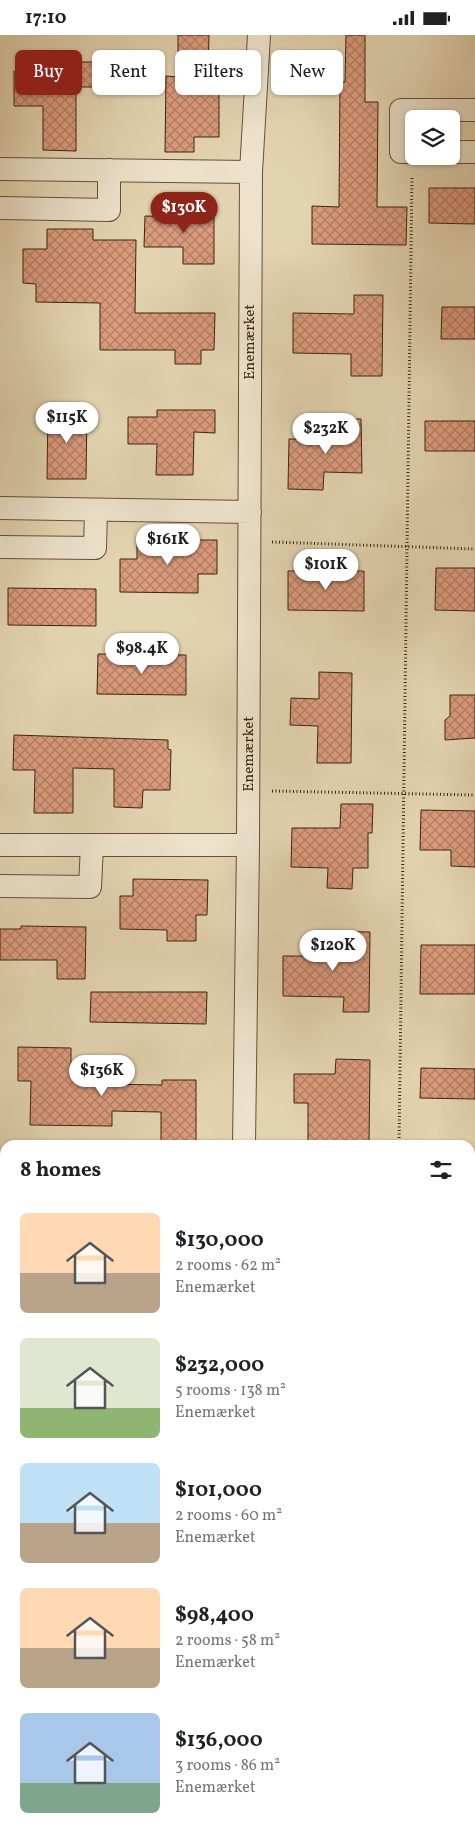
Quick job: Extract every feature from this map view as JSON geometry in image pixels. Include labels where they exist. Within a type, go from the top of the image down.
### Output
[{"type":"street","name":"Enemærket","points":[[244,1140],[249,791],[251,172],[259,35]]},
{"type":"street","points":[[405,110],[401,110],[401,152],[405,152]]},
{"type":"street","points":[[460,110],[475,110]]},
{"type":"street","points":[[460,152],[475,152]]},
{"type":"street","points":[[0,169],[251,172]]},
{"type":"street","points":[[0,208],[109,210],[109,170]]},
{"type":"street","points":[[0,508],[250,512]]},
{"type":"street","points":[[0,547],[95,549],[96,510]]},
{"type":"street","points":[[0,845],[248,845]]},
{"type":"street","points":[[0,886],[90,887],[92,845]]},
{"type":"path","points":[[399,1140],[409,547],[413,165]]},
{"type":"path","points":[[249,541],[475,549]]},
{"type":"path","points":[[249,791],[475,795]]},
{"type":"building","points":[[178,35],[209,35],[209,50],[178,50]]},
{"type":"building","points":[[346,35],[365,35],[365,102],[378,102],[377,207],[407,207],[406,245],[312,244],[312,206],[339,207],[340,95],[343,95],[343,82],[345,82]]},
{"type":"building","points":[[82,62],[92,62],[92,87],[82,87]]},
{"type":"building","points":[[14,71],[15,95],[76,95],[76,151],[43,150],[43,106],[14,106]]},
{"type":"building","points":[[166,76],[175,77],[175,95],[219,95],[219,137],[194,137],[194,152],[165,152]]},
{"type":"building","points":[[429,188],[475,188],[475,224],[429,223]]},
{"type":"building","points":[[184,207],[214,208],[214,264],[183,264],[183,247],[144,247],[145,216],[184,217]]},
{"type":"building","points":[[47,229],[93,229],[93,240],[136,240],[135,313],[215,313],[214,350],[201,350],[201,364],[175,364],[175,350],[100,350],[100,303],[36,302],[36,284],[23,283],[23,249],[47,249]]},
{"type":"building","points":[[354,295],[383,295],[382,376],[351,376],[351,354],[293,353],[293,313],[354,314]]},
{"type":"building","points":[[442,307],[475,307],[475,339],[441,339]]},
{"type":"building","points":[[48,409],[87,409],[86,479],[47,479]]},
{"type":"building","points":[[157,410],[215,410],[215,433],[194,432],[193,475],[156,475],[157,444],[128,444],[128,417],[157,417]]},
{"type":"building","points":[[327,419],[361,419],[362,473],[324,472],[323,490],[288,489],[289,439],[327,439]]},
{"type":"building","points":[[425,421],[475,421],[475,451],[425,451]]},
{"type":"building","points":[[137,540],[217,540],[217,574],[198,574],[198,593],[120,592],[120,559],[137,559]]},
{"type":"building","points":[[436,568],[475,568],[475,611],[435,610]]},
{"type":"building","points":[[288,571],[364,571],[364,611],[288,610]]},
{"type":"building","points":[[8,588],[96,589],[96,626],[8,625]]},
{"type":"building","points":[[98,654],[186,655],[186,695],[97,694]]},
{"type":"building","points":[[319,672],[352,673],[351,763],[317,763],[318,726],[290,725],[291,698],[319,699]]},
{"type":"building","points":[[450,695],[475,695],[475,738],[445,740],[445,720],[450,716]]},
{"type":"building","points":[[14,735],[168,740],[168,749],[171,750],[170,790],[143,790],[142,808],[114,807],[114,769],[73,768],[73,813],[34,813],[35,770],[13,770]]},
{"type":"building","points":[[341,804],[373,804],[372,833],[368,833],[368,868],[353,868],[352,889],[327,888],[328,868],[291,867],[292,828],[340,828]]},
{"type":"building","points":[[421,810],[475,811],[475,867],[451,866],[451,850],[420,850]]},
{"type":"building","points":[[133,879],[208,880],[207,915],[196,915],[196,941],[167,941],[167,930],[120,929],[120,896],[133,896]]},
{"type":"building","points":[[21,926],[86,927],[85,979],[57,979],[57,960],[0,960],[0,929],[21,929]]},
{"type":"building","points":[[328,931],[370,932],[369,1012],[343,1012],[344,997],[283,996],[283,956],[327,956]]},
{"type":"building","points":[[421,945],[475,945],[475,994],[420,994]]},
{"type":"building","points":[[91,992],[207,992],[206,1024],[90,1022]]},
{"type":"building","points":[[18,1047],[71,1048],[71,1074],[102,1075],[102,1084],[162,1085],[162,1080],[196,1080],[196,1140],[161,1140],[161,1112],[112,1111],[112,1126],[30,1125],[31,1081],[18,1081]]},
{"type":"building","points":[[336,1059],[370,1060],[369,1140],[308,1140],[308,1103],[294,1103],[294,1074],[335,1074]]},
{"type":"building","points":[[421,1068],[475,1069],[475,1099],[420,1098]]}]
